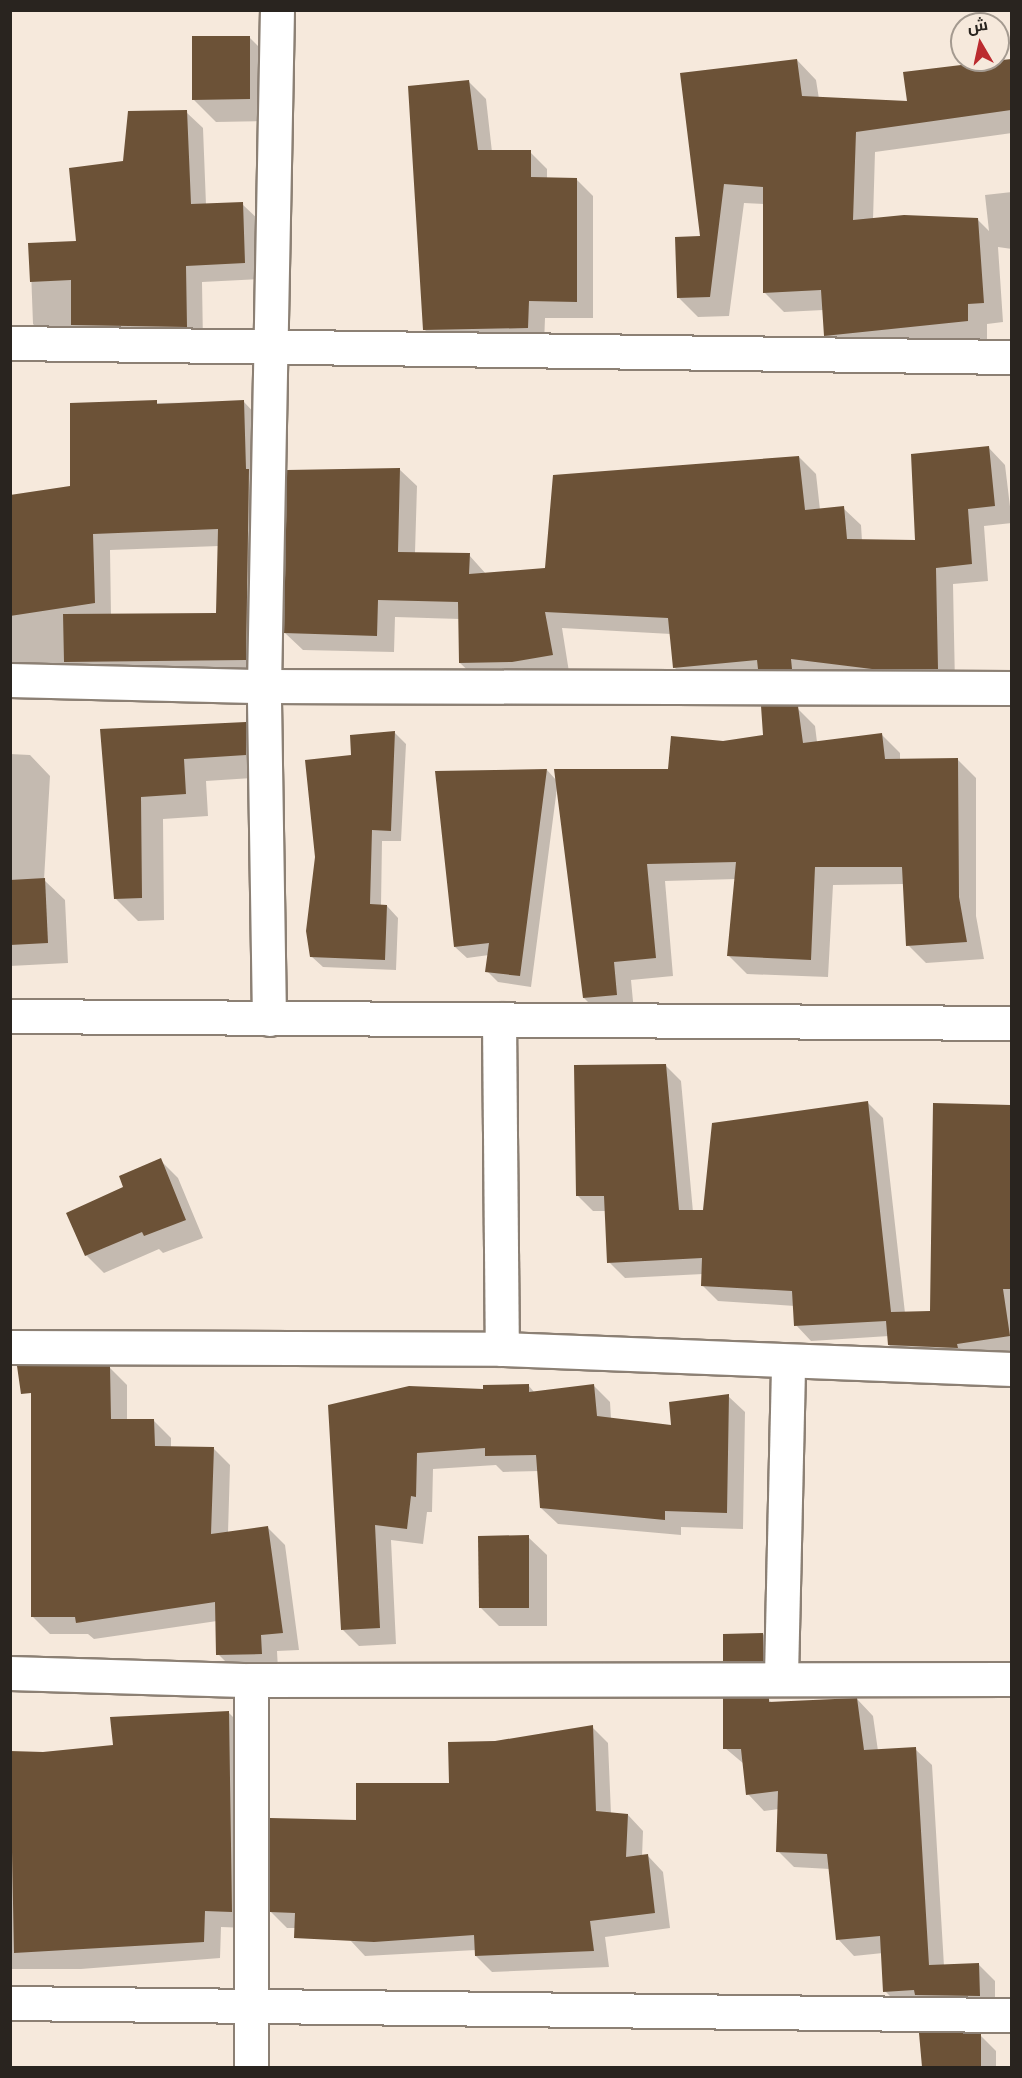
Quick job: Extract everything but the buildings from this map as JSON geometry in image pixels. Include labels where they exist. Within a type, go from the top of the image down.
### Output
[{"type":"street","points":[[269,1019],[264,686],[277,10]]},
{"type":"street","points":[[10,343],[270,344],[1011,357]]},
{"type":"street","points":[[10,680],[264,686],[1011,688]]},
{"type":"street","points":[[11,1024],[269,1019],[1011,1023]]},
{"type":"street","points":[[499,1019],[502,1349]]},
{"type":"street","points":[[10,1347],[502,1349],[1011,1369]]},
{"type":"street","points":[[781,1676],[788,1360]]},
{"type":"street","points":[[10,1673],[252,1680],[781,1676],[1011,1679]]},
{"type":"street","points":[[251,2067],[252,1680]]},
{"type":"street","points":[[10,2003],[251,2003],[1011,2015]]}]
